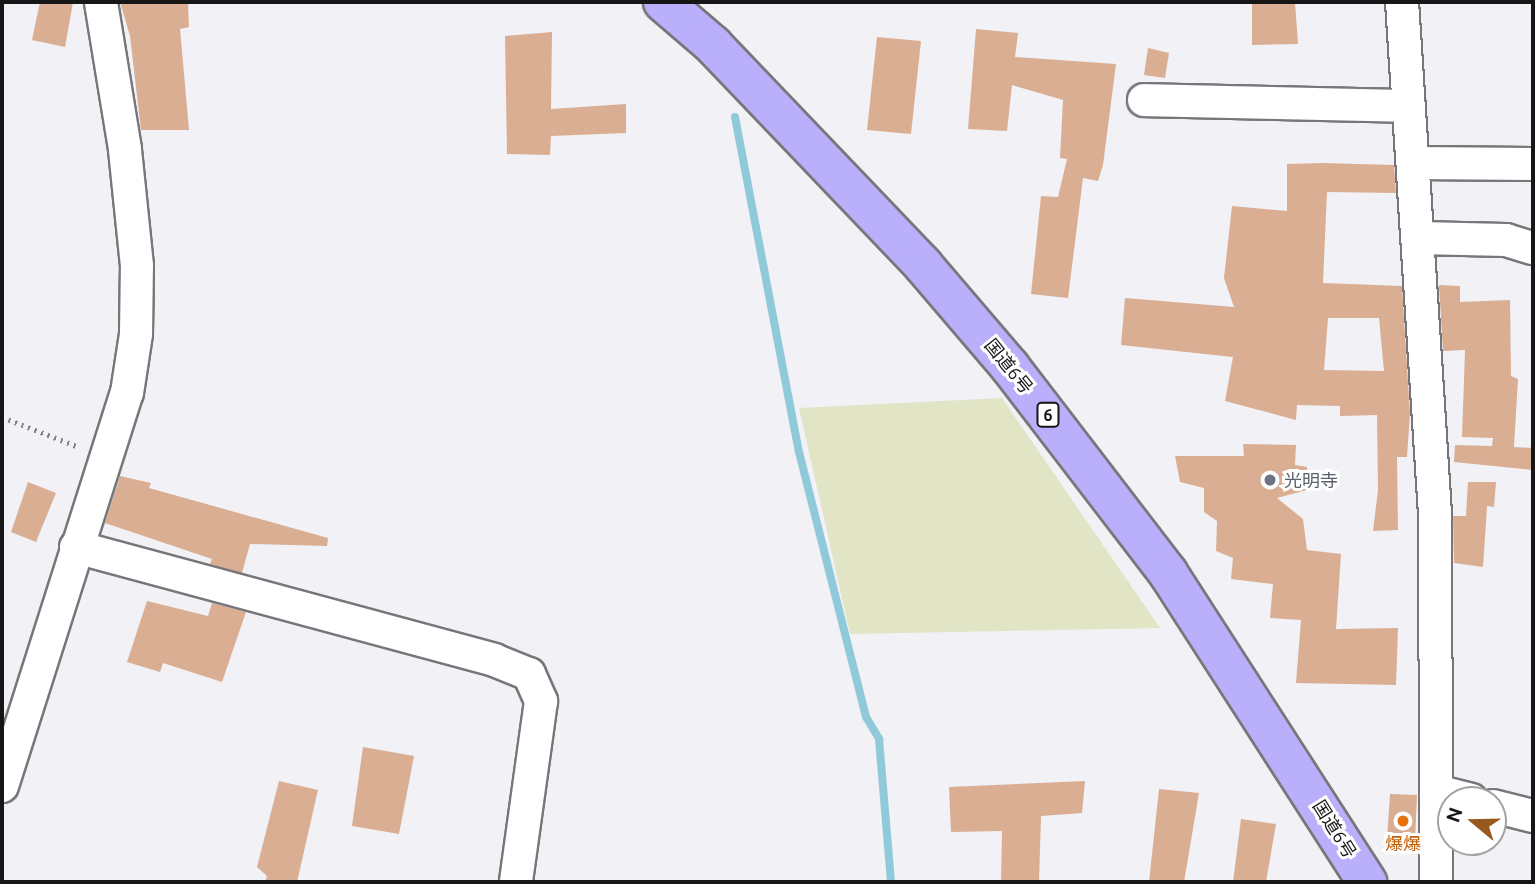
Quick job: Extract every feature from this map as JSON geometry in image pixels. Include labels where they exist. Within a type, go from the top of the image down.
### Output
[{"type":"highway","name":"国道6号","points":[[663,2],[713,45],[904,245],[1010,367],[1168,573],[1367,882]]},
{"type":"street","points":[[2,786],[127,393],[135,334],[137,266],[125,149],[101,2]]},
{"type":"street","points":[[1402,2],[1435,513],[1436,882]]},
{"type":"street","points":[[1144,100],[1409,106]]},
{"type":"street","points":[[1414,163],[1533,164]]},
{"type":"street","points":[[1419,238],[1506,240],[1533,248]]},
{"type":"street","points":[[76,547],[494,660],[529,674],[541,701],[516,882]]},
{"type":"street","points":[[1507,810],[1533,816]]},
{"type":"path","points":[[2,417],[107,458]]},
{"type":"green space","points":[[1002,398],[1160,628],[850,634],[799,408]]},
{"type":"building","points":[[40,2],[73,2],[65,47],[32,40]]},
{"type":"building","points":[[120,2],[188,2],[189,27],[180,29],[189,130],[141,130],[130,36]]},
{"type":"building","points":[[1252,2],[1295,2],[1298,44],[1252,45]]},
{"type":"building","points":[[976,29],[1018,33],[1015,57],[1116,64],[1103,165],[1098,181],[1083,178],[1068,298],[1031,294],[1041,196],[1058,197],[1067,159],[1060,158],[1063,100],[1012,85],[1007,131],[968,129]]},
{"type":"building","points":[[552,32],[551,109],[626,104],[626,133],[551,136],[550,155],[507,154],[505,36]]},
{"type":"building","points":[[877,37],[921,41],[911,134],[867,130]]},
{"type":"building","points":[[1148,48],[1169,53],[1165,78],[1144,75]]},
{"type":"building","points":[[1287,164],[1394,165],[1396,193],[1327,192],[1323,283],[1402,286],[1410,413],[1407,457],[1397,457],[1398,530],[1373,531],[1378,490],[1377,415],[1340,416],[1340,406],[1297,405],[1296,420],[1225,401],[1233,357],[1121,345],[1125,298],[1234,307],[1224,278],[1232,206],[1287,211]],"holes":[[[1328,318],[1379,318],[1384,371],[1324,370]]]},
{"type":"building","points":[[1439,285],[1460,286],[1460,302],[1510,300],[1511,376],[1518,379],[1514,447],[1533,448],[1533,470],[1454,462],[1455,445],[1492,446],[1493,438],[1462,437],[1465,350],[1443,351]]},
{"type":"building","points":[[1243,444],[1296,445],[1295,465],[1307,467],[1307,490],[1277,498],[1303,519],[1307,550],[1341,554],[1336,629],[1398,628],[1396,685],[1296,683],[1301,620],[1270,618],[1273,584],[1231,579],[1233,558],[1216,551],[1217,521],[1204,512],[1204,488],[1180,482],[1175,456],[1244,456]]},
{"type":"building","points":[[120,476],[151,483],[149,488],[328,538],[327,546],[250,544],[242,573],[210,564],[212,559],[105,523]]},
{"type":"building","points":[[28,482],[56,493],[36,542],[11,532]]},
{"type":"building","points":[[1468,482],[1496,482],[1494,507],[1487,506],[1483,567],[1454,563],[1453,516],[1466,516]]},
{"type":"building","points":[[147,601],[208,616],[212,603],[246,612],[222,682],[163,663],[160,672],[127,662]]},
{"type":"building","points":[[363,747],[414,756],[399,834],[352,826]]},
{"type":"building","points":[[279,781],[318,790],[297,882],[265,882],[267,876],[257,867]]},
{"type":"building","points":[[1085,781],[1082,813],[1041,816],[1039,882],[1001,882],[1002,831],[951,832],[949,787]]},
{"type":"building","points":[[1159,789],[1199,793],[1184,882],[1149,882]]},
{"type":"building","points":[[1390,794],[1417,795],[1415,841],[1387,840]]},
{"type":"building","points":[[1241,819],[1276,824],[1266,882],[1233,882]]},
{"type":"waterway","points":[[735,117],[799,452],[866,717],[879,739],[891,882]]},
{"type":"place","name":"光明寺","points":[[1270,480]]},
{"type":"place","name":"爆爆","points":[[1403,821]]}]
